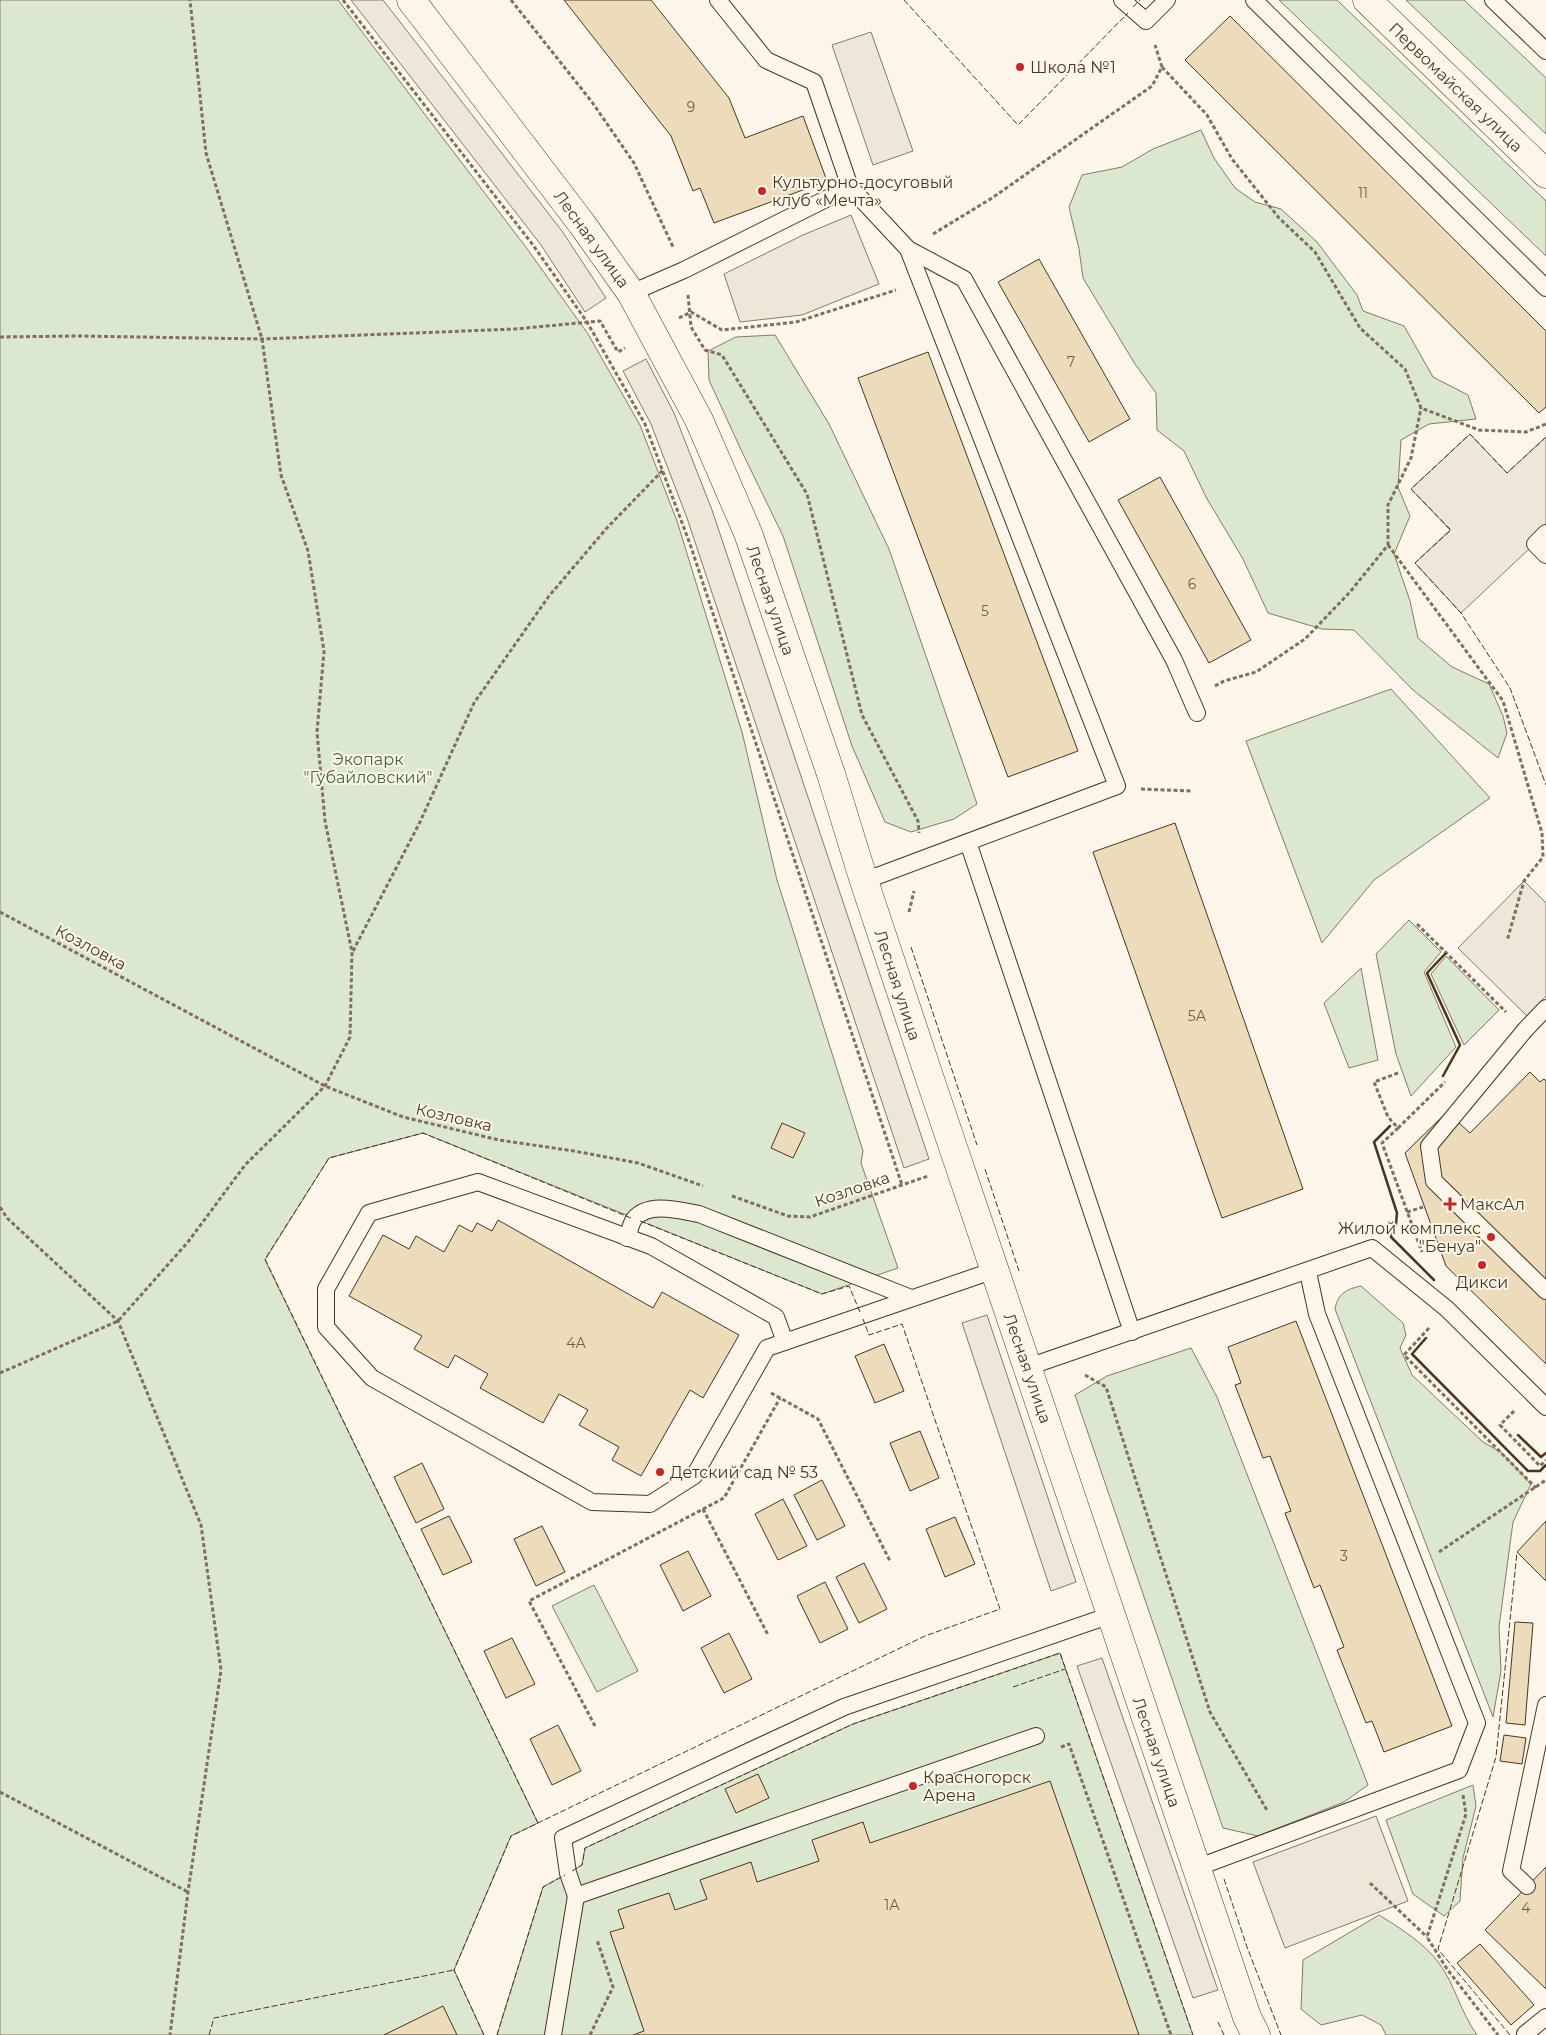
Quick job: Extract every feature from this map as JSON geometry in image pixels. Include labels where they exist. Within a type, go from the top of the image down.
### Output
[{"type":"street","name":"Лесная улица","points":[[411,0],[577,217],[631,293],[699,420],[748,533],[831,774],[864,881],[1196,1868],[1247,2017],[1256,2035]]},
{"type":"street","name":"Первомайская улица","points":[[1367,0],[1546,174]]},
{"type":"lane","points":[[718,0],[766,60],[814,82],[850,187],[908,248],[964,280],[1174,660],[1194,707]]},
{"type":"lane","points":[[1122,0],[1146,21],[1167,0]]},
{"type":"lane","points":[[1254,0],[1546,288]]},
{"type":"lane","points":[[1493,0],[1546,51]]},
{"type":"lane","points":[[631,293],[684,270],[850,187]]},
{"type":"lane","points":[[864,881],[1117,786],[908,248]]},
{"type":"lane","points":[[1546,533],[1535,544],[1546,555]]},
{"type":"lane","points":[[968,842],[1132,1332]]},
{"type":"lane","points":[[1546,1008],[1525,1030],[1429,1146],[1434,1181],[1546,1291]]},
{"type":"lane","points":[[785,1342],[776,1317],[651,1246],[478,1182],[369,1213],[326,1289],[326,1327],[372,1378],[592,1502],[650,1504],[694,1476],[767,1348],[785,1342],[911,1298],[995,1270]]},
{"type":"lane","points":[[627,1238],[634,1219],[646,1212],[663,1207],[699,1214],[911,1298]]},
{"type":"lane","points":[[1028,1367],[1308,1272],[1372,1248],[1447,1309],[1546,1407]]},
{"type":"lane","points":[[1196,1868],[1459,1770],[1477,1723],[1317,1314],[1308,1272]]},
{"type":"lane","points":[[552,2035],[576,1896],[568,1874],[563,1838],[844,1708],[1111,1615]]},
{"type":"lane","points":[[1527,1886],[1511,1871],[1546,1705]]},
{"type":"lane","points":[[576,1896],[1036,1736]]},
{"type":"lane","points":[[1526,2034],[1546,2017]]},
{"type":"path","points":[[0,1372],[118,1321],[188,1242],[245,1165],[324,1086],[350,1037],[352,952],[324,811],[317,732],[324,651],[308,551],[281,475],[262,338],[206,153],[190,0]]},
{"type":"path","points":[[344,0],[533,245],[587,322],[645,424],[664,469],[690,544],[902,1185]]},
{"type":"path","points":[[511,0],[592,102],[634,163],[684,270],[691,327],[705,350],[722,356],[807,494],[862,715],[918,821],[921,859],[907,920]]},
{"type":"path","points":[[1146,21],[1162,67],[1207,115],[1232,159],[1279,218],[1315,252],[1360,328],[1405,370],[1421,408],[1411,458],[1388,505],[1388,545],[1503,701],[1542,833],[1543,857],[1524,881],[1507,941]]},
{"type":"path","points":[[690,312],[722,330],[796,322],[903,288],[908,248],[992,198],[1152,86],[1162,67]]},
{"type":"path","points":[[676,320],[690,312]]},
{"type":"path","points":[[0,337],[262,338],[515,329],[600,321],[618,352],[626,347]]},
{"type":"path","points":[[1421,408],[1480,430],[1526,432],[1546,424]]},
{"type":"path","points":[[352,952],[420,822],[474,702],[549,596],[606,529],[664,469]]},
{"type":"path","points":[[1194,707],[1224,681],[1256,672],[1305,639],[1350,592],[1388,545]]},
{"type":"path","points":[[1142,790],[1193,791]]},
{"type":"path","name":"Козловка","points":[[0,912],[324,1086],[403,1117],[499,1140],[638,1163],[704,1186]]},
{"type":"path","points":[[1417,924],[1525,1030]]},
{"type":"path","points":[[1398,1073],[1374,1082],[1388,1117],[1398,1128]]},
{"type":"path","points":[[1422,1254],[1382,1143],[1450,1077]]},
{"type":"path","name":"Козловка","points":[[732,1196],[788,1216],[810,1217],[934,1175]]},
{"type":"path","points":[[0,1207],[7,1218],[118,1321],[201,1525],[221,1670],[188,1892],[170,2035]]},
{"type":"path","points":[[1407,1212],[1424,1207]]},
{"type":"path","points":[[1422,1336],[1404,1355],[1536,1488]]},
{"type":"path","points":[[1054,1358],[1106,1387],[1210,1712],[1282,1837]]},
{"type":"path","points":[[749,1380],[818,1420],[890,1561]]},
{"type":"path","points":[[1532,1393],[1500,1425],[1540,1466],[1546,1460]]},
{"type":"path","points":[[595,1726],[529,1601],[724,1498],[780,1398]]},
{"type":"path","points":[[1443,1549],[1546,1480]]},
{"type":"path","points":[[703,1509],[768,1635]]},
{"type":"path","points":[[1060,1748],[1069,1744],[1171,2035]]},
{"type":"path","points":[[1427,1937],[1466,1814],[1459,1770]]},
{"type":"path","points":[[0,1792],[188,1892]]},
{"type":"path","points":[[1370,1883],[1427,1937],[1447,1969],[1498,2035]]},
{"type":"path","points":[[590,2035],[613,1987],[594,1933]]},
{"type":"green space","name":"Экопарк \"Губайловский\"","points":[[0,0],[338,0],[528,250],[588,334],[640,425],[677,521],[742,732],[777,880],[863,1151],[861,1163],[898,1268],[822,1294],[423,1133],[329,1158],[265,1260],[538,1823],[511,1836],[454,1970],[484,2035],[0,2035]]},
{"type":"green space","points":[[1279,0],[1337,0],[1546,201],[1546,256]]},
{"type":"green space","points":[[1406,0],[1464,0],[1546,78],[1546,134]]},
{"type":"green space","points":[[1201,130],[1214,158],[1235,188],[1255,202],[1281,209],[1317,242],[1357,295],[1363,311],[1404,326],[1433,377],[1468,395],[1476,419],[1429,424],[1401,440],[1398,487],[1410,516],[1394,554],[1410,601],[1418,638],[1452,667],[1489,684],[1503,716],[1507,733],[1498,758],[1413,690],[1354,630],[1322,629],[1268,613],[1243,559],[1206,497],[1184,451],[1157,430],[1156,393],[1135,364],[1083,278],[1079,249],[1069,207],[1082,175],[1122,167],[1153,149]]},
{"type":"green space","points":[[775,335],[829,424],[889,549],[977,804],[954,819],[911,832],[885,822],[852,746],[783,536],[709,380],[708,351],[736,337]]},
{"type":"green space","points":[[1391,689],[1490,798],[1374,880],[1322,943],[1246,741]]},
{"type":"green space","points":[[1409,920],[1441,952],[1424,972],[1456,1047],[1411,1096],[1396,1054],[1376,954]]},
{"type":"green space","points":[[1446,956],[1499,1010],[1464,1045],[1431,974]]},
{"type":"green space","points":[[1361,968],[1378,1060],[1349,1068],[1324,1003]]},
{"type":"green space","points":[[1361,1286],[1403,1323],[1406,1335],[1400,1348],[1412,1375],[1483,1442],[1502,1453],[1531,1484],[1513,1522],[1499,1627],[1501,1671],[1493,1717],[1335,1309],[1341,1295]]},
{"type":"green space","points":[[1191,1348],[1217,1397],[1368,1785],[1344,1802],[1258,1836],[1223,1828],[1075,1395],[1107,1376]]},
{"type":"green space","points":[[594,1585],[638,1671],[597,1692],[552,1606]]},
{"type":"green space","name":"Красногорск Арена","points":[[1060,1653],[1193,2035],[497,2035],[543,1887],[582,1865],[585,1848],[853,1724]]},
{"type":"green space","points":[[1473,1785],[1476,1806],[1463,1858],[1460,1901],[1444,1916],[1413,1894],[1386,1820]]},
{"type":"green space","points":[[1379,1915],[1419,1942],[1439,1963],[1477,2035],[1386,2035],[1381,2025],[1362,2015],[1321,2025],[1301,2009],[1303,1960]]},
{"type":"shaded area","points":[[351,0],[383,0],[562,231],[606,298],[585,312],[541,245]]},
{"type":"shaded area","points":[[871,32],[913,151],[873,165],[832,45]]},
{"type":"shaded area","points":[[851,215],[879,284],[802,315],[740,322],[724,274],[803,235]]},
{"type":"shaded area","points":[[646,359],[674,413],[712,510],[929,1159],[904,1168],[687,518],[651,424],[623,371]]},
{"type":"shaded area","points":[[1470,434],[1507,473],[1546,437],[1546,533],[1461,613],[1415,563],[1450,530],[1411,489]]},
{"type":"shaded area","points":[[1524,881],[1546,903],[1546,996],[1527,1016],[1458,948]]},
{"type":"shaded area","points":[[987,1315],[1076,1582],[1051,1591],[962,1323]]},
{"type":"shaded area","points":[[1102,1658],[1218,1990],[1193,1998],[1077,1666]]},
{"type":"shaded area","points":[[1376,1816],[1408,1901],[1285,1948],[1253,1862]]},
{"type":"building","points":[[564,0],[651,0],[729,98],[745,138],[803,116],[827,181],[714,223],[700,188],[693,191],[671,136]]},
{"type":"building","points":[[1230,16],[1546,331],[1546,407],[1539,413],[1185,60]]},
{"type":"building","points":[[1039,259],[1130,419],[1089,442],[998,282]]},
{"type":"building","points":[[928,352],[1078,751],[1008,777],[858,378]]},
{"type":"building","points":[[1160,477],[1251,640],[1209,663],[1118,500]]},
{"type":"building","points":[[1175,823],[1303,1189],[1222,1218],[1093,852]]},
{"type":"building","name":"Жилой комплекс \"Бенуа\"","points":[[1530,1072],[1540,1082],[1544,1079],[1546,1081],[1546,1364],[1446,1266],[1405,1153],[1447,1112],[1470,1133]]},
{"type":"building","points":[[782,1123],[805,1133],[793,1158],[771,1148]]},
{"type":"building","points":[[498,1220],[653,1308],[662,1292],[739,1335],[703,1398],[690,1390],[641,1476],[612,1460],[619,1447],[579,1425],[588,1410],[559,1394],[543,1423],[480,1388],[488,1374],[455,1355],[448,1368],[414,1349],[422,1336],[349,1296],[383,1235],[409,1249],[416,1236],[444,1252],[459,1225],[472,1232],[477,1223],[492,1231]]},
{"type":"building","points":[[1296,1321],[1452,1726],[1384,1752],[1372,1721],[1366,1723],[1337,1650],[1344,1647],[1320,1585],[1314,1588],[1285,1513],[1291,1511],[1270,1456],[1263,1458],[1235,1385],[1241,1383],[1228,1347]]},
{"type":"building","points":[[884,1344],[904,1391],[875,1403],[855,1356]]},
{"type":"building","points":[[920,1431],[939,1478],[910,1491],[890,1443]]},
{"type":"building","points":[[422,1463],[444,1509],[416,1523],[394,1477]]},
{"type":"building","points":[[822,1480],[845,1526],[817,1540],[794,1495]]},
{"type":"building","points":[[783,1499],[807,1546],[778,1560],[755,1514]]},
{"type":"building","points":[[449,1516],[472,1562],[443,1575],[421,1529]]},
{"type":"building","points":[[955,1517],[975,1564],[945,1577],[926,1529]]},
{"type":"building","points":[[1546,1521],[1546,1581],[1517,1552]]},
{"type":"building","points":[[542,1526],[565,1572],[536,1586],[514,1539]]},
{"type":"building","points":[[688,1551],[711,1596],[683,1611],[660,1565]]},
{"type":"building","points":[[864,1563],[887,1609],[859,1623],[836,1577]]},
{"type":"building","points":[[825,1582],[848,1629],[820,1643],[797,1596]]},
{"type":"building","points":[[1515,1622],[1533,1623],[1525,1725],[1506,1723]]},
{"type":"building","points":[[729,1633],[752,1679],[724,1693],[701,1648]]},
{"type":"building","points":[[512,1638],[535,1684],[506,1698],[484,1651]]},
{"type":"building","points":[[558,1725],[581,1771],[552,1785],[530,1739]]},
{"type":"building","points":[[1504,1735],[1526,1738],[1522,1764],[1500,1761]]},
{"type":"building","points":[[758,1774],[769,1798],[736,1813],[725,1789]]},
{"type":"building","points":[[1050,1781],[1139,2035],[633,2035],[644,2031],[610,1932],[624,1928],[618,1910],[669,1893],[675,1910],[707,1899],[700,1880],[751,1862],[757,1882],[819,1861],[812,1840],[863,1822],[870,1843]]},
{"type":"building","points":[[1546,1867],[1546,1989],[1485,1930]]},
{"type":"building","points":[[1480,1944],[1534,2005],[1511,2025],[1457,1963]]},
{"type":"building","points":[[443,2006],[457,2035],[384,2035]]},
{"type":"fence","points":[[904,0],[1018,125],[1128,13]]},
{"type":"fence","points":[[1133,7],[1140,0]]},
{"type":"fence","points":[[1546,437],[1507,473],[1470,434],[1411,489],[1451,530],[1415,563],[1461,613],[1510,688],[1546,785]]},
{"type":"fence","points":[[911,947],[977,1145]]},
{"type":"fence","points":[[538,1823],[265,1259],[329,1158],[423,1133],[631,1218]]},
{"type":"fence","points":[[985,1169],[1019,1271]]},
{"type":"fence","points":[[640,1221],[822,1294],[849,1286],[860,1312]]},
{"type":"fence","points":[[484,2035],[454,1970],[511,1836],[925,1636],[1000,1609],[902,1324],[869,1335],[863,1319]]},
{"type":"fence","points":[[1510,2035],[1438,1949],[1496,1757],[1517,1552]]},
{"type":"fence","points":[[572,1871],[582,1865],[585,1848],[853,1724],[1060,1653],[1193,2035]]},
{"type":"fence","points":[[1013,1687],[1065,1669]]},
{"type":"fence","points":[[497,2035],[543,1887],[565,1875]]},
{"type":"fence","points":[[1224,1879],[1247,1947],[1281,2035]]},
{"type":"fence","points":[[209,2035],[214,2018],[454,1970]]},
{"type":"fence","points":[[1218,2022],[1224,2035]]},
{"type":"wall","points":[[1443,1076],[1460,1045],[1427,973],[1445,954]]},
{"type":"wall","points":[[1390,1126],[1374,1142],[1397,1213],[1396,1224],[1391,1237],[1434,1280]]},
{"type":"wall","points":[[1426,1338],[1412,1354],[1528,1471],[1540,1471],[1546,1465]]},
{"type":"wall","points":[[1518,1435],[1541,1457],[1546,1453]]},
{"type":"place","name":"Школа №1","points":[[1020,67]]},
{"type":"place","name":"Культурно-досуговый клуб «Мечта»","points":[[762,191]]},
{"type":"place","name":"МаксАл","points":[[1450,1204]]},
{"type":"place","name":"Жилой комплекс \"Бенуа\"","points":[[1491,1237]]},
{"type":"place","name":"Дикси","points":[[1482,1265]]},
{"type":"place","name":"Детский сад № 53","points":[[660,1472]]},
{"type":"place","name":"Красногорск Арена","points":[[913,1786]]}]
